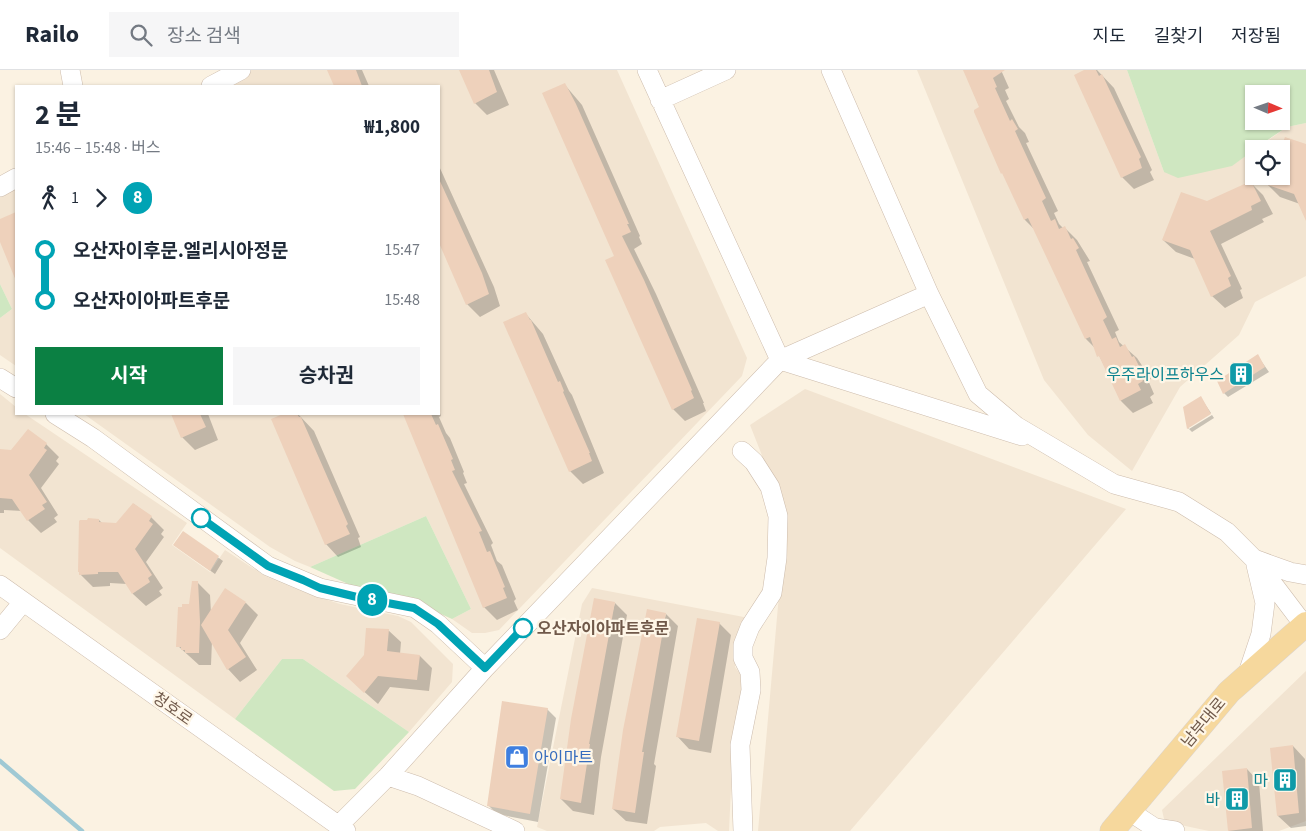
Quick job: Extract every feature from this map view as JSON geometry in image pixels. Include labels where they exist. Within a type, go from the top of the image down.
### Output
[{"type":"main road","name":"남부대로","points":[[1112,831],[1229,692],[1305,624]]},
{"type":"street","points":[[70,70],[73,85]]},
{"type":"street","points":[[213,85],[241,70]]},
{"type":"street","points":[[647,70],[780,360],[1045,443]]},
{"type":"street","points":[[660,100],[726,70]]},
{"type":"street","points":[[831,70],[929,294],[978,394],[1016,426],[1114,484],[1179,502],[1227,532],[1254,559],[1305,624]]},
{"type":"street","points":[[0,187],[15,179]]},
{"type":"street","points":[[342,828],[485,668],[780,360],[929,294]]},
{"type":"street","points":[[0,378],[15,387]]},
{"type":"street","points":[[965,418],[978,394]]},
{"type":"street","points":[[57,415],[92,438],[268,566],[320,588],[414,608],[438,624],[485,668]]},
{"type":"street","points":[[742,451],[754,462],[770,487],[778,516],[777,558],[772,593],[750,627],[743,645],[743,658],[750,672],[751,690],[740,745],[743,831]]},
{"type":"street","points":[[1254,559],[1290,572],[1306,575]]},
{"type":"street","points":[[1247,676],[1261,634],[1265,603],[1254,559]]},
{"type":"street","name":"청호로","points":[[0,584],[342,828]]},
{"type":"street","points":[[0,630],[23,602]]},
{"type":"street","points":[[388,776],[418,786],[515,831]]},
{"type":"street","points":[[1130,811],[1155,828],[1175,831]]},
{"type":"shaded area","points":[[250,70],[617,70],[747,358],[742,376],[499,630],[472,633],[452,619],[471,609],[426,516],[310,567],[270,547],[85,415],[440,415],[440,85],[224,85]]},
{"type":"shaded area","points":[[917,70],[1127,70],[1164,172],[1231,166],[1245,156],[1245,185],[1290,185],[1290,140],[1269,140],[1283,130],[1290,130],[1290,126],[1306,123],[1306,276],[1255,302],[1239,335],[1180,387],[1132,471],[1088,435],[1044,380]]},
{"type":"shaded area","points":[[15,188],[15,365],[0,355],[0,318],[12,309],[0,284],[0,197]]},
{"type":"shaded area","points":[[805,389],[1126,509],[850,831],[758,831],[786,516],[750,425]]},
{"type":"shaded area","points":[[0,394],[15,406],[15,415],[26,415],[187,523],[172,545],[210,572],[225,550],[265,576],[306,593],[340,604],[398,616],[411,622],[453,664],[452,682],[409,732],[303,659],[282,659],[235,719],[0,548]]},
{"type":"shaded area","points":[[592,588],[749,618],[735,651],[735,667],[744,679],[732,767],[729,831],[718,831],[706,823],[660,827],[654,831],[547,831],[537,827],[582,604]]},
{"type":"shaded area","points":[[1306,671],[1306,821],[1279,831],[1209,831],[1176,824],[1164,819],[1162,810]]},
{"type":"green space","points":[[1127,70],[1306,70],[1306,123],[1290,126],[1290,85],[1245,85],[1245,130],[1282,130],[1268,140],[1245,140],[1245,157],[1232,166],[1178,178],[1164,172]]},
{"type":"green space","points":[[0,284],[12,309],[0,318]]},
{"type":"green space","points":[[426,516],[471,609],[452,619],[406,598],[355,587],[310,567]]},
{"type":"green space","points":[[282,659],[303,659],[409,732],[355,789],[334,791],[235,719]]},
{"type":"building","points":[[327,70],[356,70],[362,85],[334,85]]},
{"type":"building","points":[[459,70],[489,70],[497,92],[474,104]]},
{"type":"building","points":[[963,70],[1005,70],[993,78],[997,87],[995,88],[1010,121],[1012,119],[1018,129],[1015,131],[1046,198],[1042,201],[1051,221],[1055,219],[1059,229],[1065,226],[1071,239],[1073,238],[1079,248],[1076,250],[1107,317],[1103,320],[1112,339],[1116,337],[1120,347],[1125,344],[1139,366],[1136,368],[1143,381],[1138,384],[1141,390],[1120,401],[1099,356],[1097,357],[1090,337],[1085,339],[1028,218],[1024,220],[1001,174],[974,112],[979,107]]},
{"type":"building","points":[[1084,70],[1096,70],[1099,76],[1102,74],[1141,157],[1139,159],[1142,168],[1121,178],[1074,75]]},
{"type":"building","points":[[565,83],[629,224],[627,224],[631,232],[622,236],[644,280],[692,390],[694,398],[672,410],[605,260],[614,256],[542,93]]},
{"type":"building","points":[[1285,137],[1306,144],[1306,221],[1294,194],[1268,185],[1290,185],[1290,140],[1284,140]]},
{"type":"building","points":[[440,181],[482,273],[489,294],[466,305],[440,245]]},
{"type":"building","points":[[1245,184],[1253,185],[1261,201],[1251,206],[1252,210],[1210,231],[1231,276],[1228,278],[1231,286],[1211,297],[1190,250],[1162,240],[1181,192],[1207,201]]},
{"type":"building","points":[[15,212],[15,279],[0,242],[0,219]]},
{"type":"building","points":[[526,312],[558,382],[560,381],[590,453],[592,461],[569,472],[503,322]]},
{"type":"building","name":"우주라이프하우스","points":[[1258,354],[1265,367],[1223,394],[1217,381]]},
{"type":"building","points":[[1201,396],[1211,414],[1187,429],[1183,407]]},
{"type":"building","points":[[171,415],[200,415],[206,427],[181,438]]},
{"type":"building","points":[[281,415],[298,415],[301,417],[348,524],[346,526],[350,534],[325,545],[271,419]]},
{"type":"building","points":[[403,415],[431,415],[436,425],[438,424],[453,459],[451,460],[455,470],[452,471],[482,531],[479,532],[487,552],[490,551],[505,587],[503,588],[507,598],[483,608]]},
{"type":"building","points":[[28,429],[47,443],[44,448],[47,450],[29,475],[47,502],[42,505],[45,509],[27,521],[12,499],[0,498],[0,449],[11,450]]},
{"type":"building","points":[[133,503],[152,516],[149,521],[153,524],[135,549],[152,575],[148,578],[150,582],[132,594],[118,572],[98,572],[98,574],[79,575],[78,572],[79,521],[87,520],[88,518],[99,519],[99,522],[116,523]]},
{"type":"building","points":[[183,531],[219,556],[210,571],[173,545]]},
{"type":"building","points":[[192,581],[198,581],[199,653],[185,653],[185,650],[181,650],[181,647],[176,647],[178,607],[182,607],[182,604],[189,604]]},
{"type":"building","points":[[225,588],[246,602],[228,630],[246,657],[227,670],[201,625]]},
{"type":"building","points":[[594,598],[615,602],[589,744],[581,803],[560,799],[571,719]]},
{"type":"building","points":[[647,609],[666,613],[642,752],[644,752],[635,813],[612,809],[623,730]]},
{"type":"building","points":[[697,618],[720,622],[699,741],[676,737]]},
{"type":"building","points":[[366,628],[389,629],[387,651],[420,655],[417,680],[378,676],[364,693],[346,676],[364,655]]},
{"type":"building","name":"아이마트","points":[[502,701],[548,708],[530,814],[487,806]]},
{"type":"building","name":"마","points":[[1293,745],[1299,813],[1277,816],[1270,748]]},
{"type":"building","name":"바","points":[[1247,768],[1252,828],[1228,831],[1222,771]]},
{"type":"waterway","points":[[0,761],[82,831]]},
{"type":"bus line","name":"8","points":[[201,518],[268,566],[320,588],[414,608],[438,624],[485,668],[523,628]]},
{"type":"place","name":"우주라이프하우스","points":[[1241,374]]},
{"type":"place","name":"오산자이아파트후문","points":[[523,628]]},
{"type":"place","name":"아이마트","points":[[517,757]]},
{"type":"place","name":"마","points":[[1285,780]]},
{"type":"place","name":"바","points":[[1237,799]]}]
